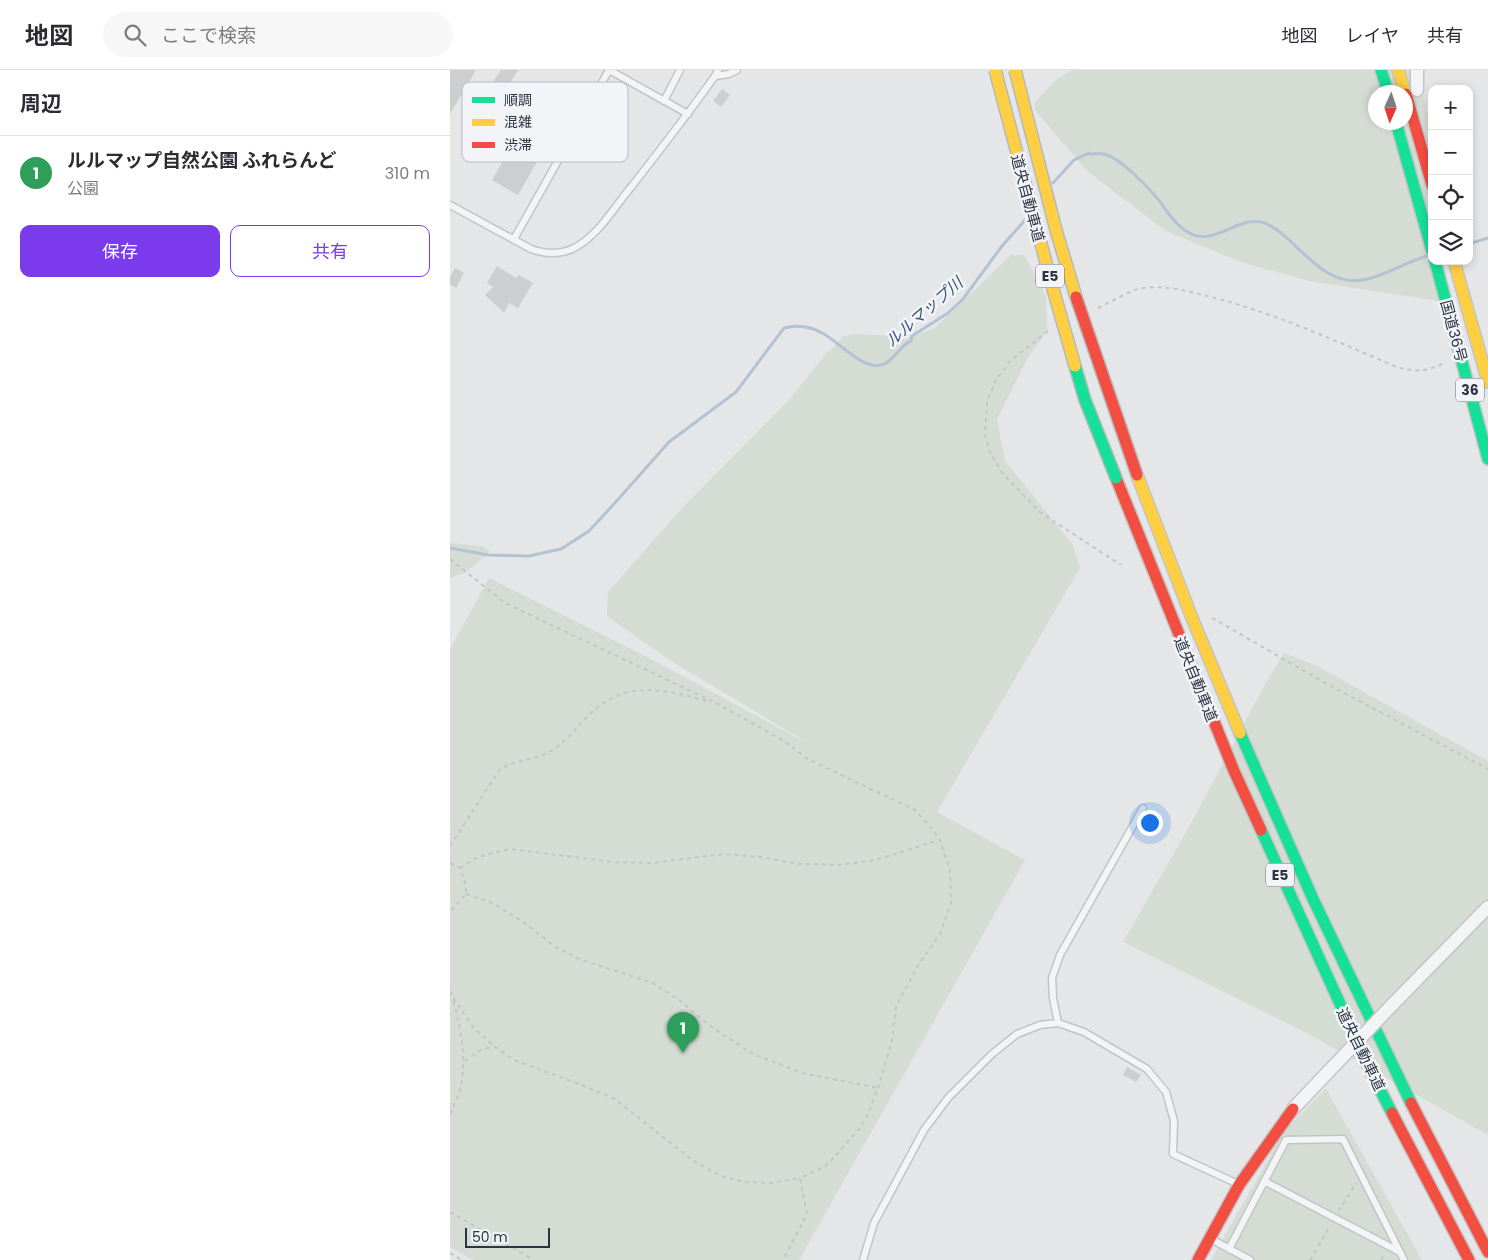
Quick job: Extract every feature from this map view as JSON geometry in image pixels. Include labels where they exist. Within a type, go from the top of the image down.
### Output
[{"type":"main road","name":"道央自動車道","points":[[994,70],[1085,400],[1116,478],[1230,762],[1312,944],[1371,1072],[1470,1260]]},
{"type":"main road","name":"道央自動車道","points":[[1015,70],[1056,230],[1083,319],[1137,474],[1222,694],[1331,940],[1447,1176],[1488,1252]]},
{"type":"main road","points":[[1381,70],[1386,85]]},
{"type":"main road","points":[[1398,70],[1406,85]]},
{"type":"main road","points":[[1413,108],[1430,175]]},
{"type":"main road","points":[[1398,130],[1428,237]]},
{"type":"main road","name":"国道36号","points":[[1436,265],[1488,459]]},
{"type":"main road","name":"国道36号","points":[[1455,265],[1488,382]]},
{"type":"main road","points":[[1198,1260],[1239,1185],[1293,1109]]},
{"type":"street","points":[[1412,85],[1417,70]]},
{"type":"street","points":[[1293,1109],[1488,907]]},
{"type":"lane","points":[[602,82],[609,70],[688,114]]},
{"type":"lane","points":[[664,101],[680,70]]},
{"type":"lane","points":[[450,204],[544,253],[560,253],[573,248],[594,234],[688,114],[716,73],[728,74],[737,70]]},
{"type":"lane","points":[[514,239],[557,162]]},
{"type":"lane","points":[[1058,1024],[1053,998],[1052,978],[1060,956],[1143,808]]},
{"type":"lane","points":[[863,1260],[874,1223],[924,1130],[948,1098],[992,1054],[1017,1034],[1040,1025],[1058,1024],[1084,1032],[1147,1069],[1166,1092],[1174,1120],[1173,1154],[1239,1185]]},
{"type":"lane","points":[[1229,1249],[1286,1140],[1343,1139],[1404,1260]]},
{"type":"lane","points":[[1264,1182],[1400,1252]]},
{"type":"lane","points":[[1210,1238],[1250,1260]]},
{"type":"path","points":[[1097,309],[1141,288],[1169,288],[1221,299],[1282,318],[1397,367],[1413,371],[1432,368],[1461,356]]},
{"type":"path","points":[[1052,329],[1010,361],[996,380],[987,402],[985,434],[990,452],[1003,474],[1041,513],[1122,565]]},
{"type":"path","points":[[450,559],[505,603],[716,703],[784,741],[806,758],[915,810],[940,840],[950,871],[951,903],[940,934],[919,964],[896,1006],[892,1041],[868,1114],[860,1127],[826,1166],[800,1178],[772,1183],[744,1182],[721,1176],[692,1160],[615,1099],[514,1060],[494,1046],[473,1026],[452,996]]},
{"type":"path","points":[[1209,617],[1326,684],[1488,769]]},
{"type":"path","points":[[450,846],[488,784],[500,769],[512,763],[546,753],[566,739],[592,712],[610,697],[636,690],[664,690],[716,703]]},
{"type":"path","points":[[460,868],[478,857],[509,849],[613,862],[650,863],[724,854],[760,857],[799,864],[839,865],[875,860],[940,840]]},
{"type":"path","points":[[450,863],[460,868],[466,885],[466,894],[450,912]]},
{"type":"path","points":[[466,894],[492,903],[522,921],[554,946],[579,959],[653,983],[750,1053],[802,1073],[878,1088]]},
{"type":"path","points":[[450,991],[462,1034],[464,1061],[461,1086],[450,1114]]},
{"type":"path","points":[[464,1061],[481,1050],[494,1046]]},
{"type":"path","points":[[783,1260],[808,1214],[800,1178]]},
{"type":"path","points":[[450,1212],[534,1260]]},
{"type":"path","points":[[450,1253],[462,1260]]},
{"type":"shaded area","points":[[1073,70],[1417,70],[1428,115],[1428,265],[1433,265],[1439,301],[1309,281],[1241,262],[1166,231],[1087,171],[1035,110],[1035,102],[1057,79]]},
{"type":"shaded area","points":[[1011,255],[1024,255],[1046,296],[1047,331],[1027,359],[997,419],[1005,461],[1073,545],[1080,568],[937,812],[1025,860],[799,1260],[473,1260],[450,1247],[450,649],[489,578],[647,657],[811,745],[671,661],[607,616],[608,592],[684,506],[787,402],[825,355],[844,336],[858,334],[911,337],[935,328]]},
{"type":"shaded area","points":[[450,543],[482,546],[490,552],[466,572],[450,578]]},
{"type":"shaded area","points":[[1284,653],[1317,666],[1488,761],[1488,1135],[1303,1031],[1123,942],[1189,827],[1267,681]]},
{"type":"shaded area","points":[[1326,1089],[1422,1260],[1211,1260],[1284,1131]]},
{"type":"building","points":[[450,70],[476,70],[469,82],[462,82],[462,94],[450,114]]},
{"type":"building","points":[[501,70],[518,70],[511,81],[512,82],[493,82]]},
{"type":"building","points":[[722,89],[730,95],[721,107],[713,101]]},
{"type":"building","points":[[502,162],[537,162],[518,195],[492,180]]},
{"type":"building","points":[[497,266],[516,278],[519,275],[533,283],[518,308],[509,303],[504,313],[485,295],[493,287],[487,283]]},
{"type":"building","points":[[455,268],[464,273],[456,288],[450,284],[450,277]]},
{"type":"building","points":[[1127,1067],[1141,1075],[1136,1082],[1123,1075]]},
{"type":"waterway","name":"ルルマップ川","points":[[1053,183],[1074,160],[1089,153],[1104,154],[1119,161],[1143,182],[1176,222],[1186,231],[1196,236],[1205,236],[1214,235],[1251,222],[1265,223],[1281,233],[1321,268],[1341,279],[1351,281],[1371,278],[1427,256]]},
{"type":"waterway","name":"ルルマップ川","points":[[450,548],[488,555],[529,556],[561,549],[589,531],[669,442],[736,392],[784,328],[798,326],[813,329],[866,363],[874,365],[886,363],[911,341],[912,336],[948,313],[963,299],[1002,246],[1025,220]]},
{"type":"waterway","name":"ルルマップ川","points":[[1473,243],[1488,238]]},
{"type":"traffic: fast","points":[[1381,70],[1386,85]]},
{"type":"traffic: fast","points":[[1398,130],[1428,237]]},
{"type":"traffic: fast","points":[[1436,265],[1488,459]]},
{"type":"traffic: fast","points":[[1075,366],[1085,400],[1116,478]]},
{"type":"traffic: fast","points":[[1240,733],[1313,899],[1411,1103]]},
{"type":"traffic: fast","points":[[1261,830],[1371,1072],[1392,1113]]},
{"type":"traffic: slow","points":[[995,70],[1075,366]]},
{"type":"traffic: slow","points":[[1015,70],[1056,230],[1076,297]]},
{"type":"traffic: slow","points":[[1398,70],[1403,85]]},
{"type":"traffic: slow","points":[[1455,265],[1488,382]]},
{"type":"traffic: slow","points":[[1137,475],[1192,618],[1240,733]]},
{"type":"traffic: jam","points":[[1413,118],[1429,175]]},
{"type":"traffic: jam","points":[[1076,297],[1137,475]]},
{"type":"traffic: jam","points":[[1116,478],[1234,771],[1261,830]]},
{"type":"traffic: jam","points":[[1411,1103],[1488,1252]]},
{"type":"traffic: jam","points":[[1198,1260],[1239,1185],[1293,1109]]},
{"type":"traffic: jam","points":[[1392,1113],[1469,1260]]},
{"type":"place","name":"ルルマップ自然公園 ふれらんど","points":[[683,1053]]}]
